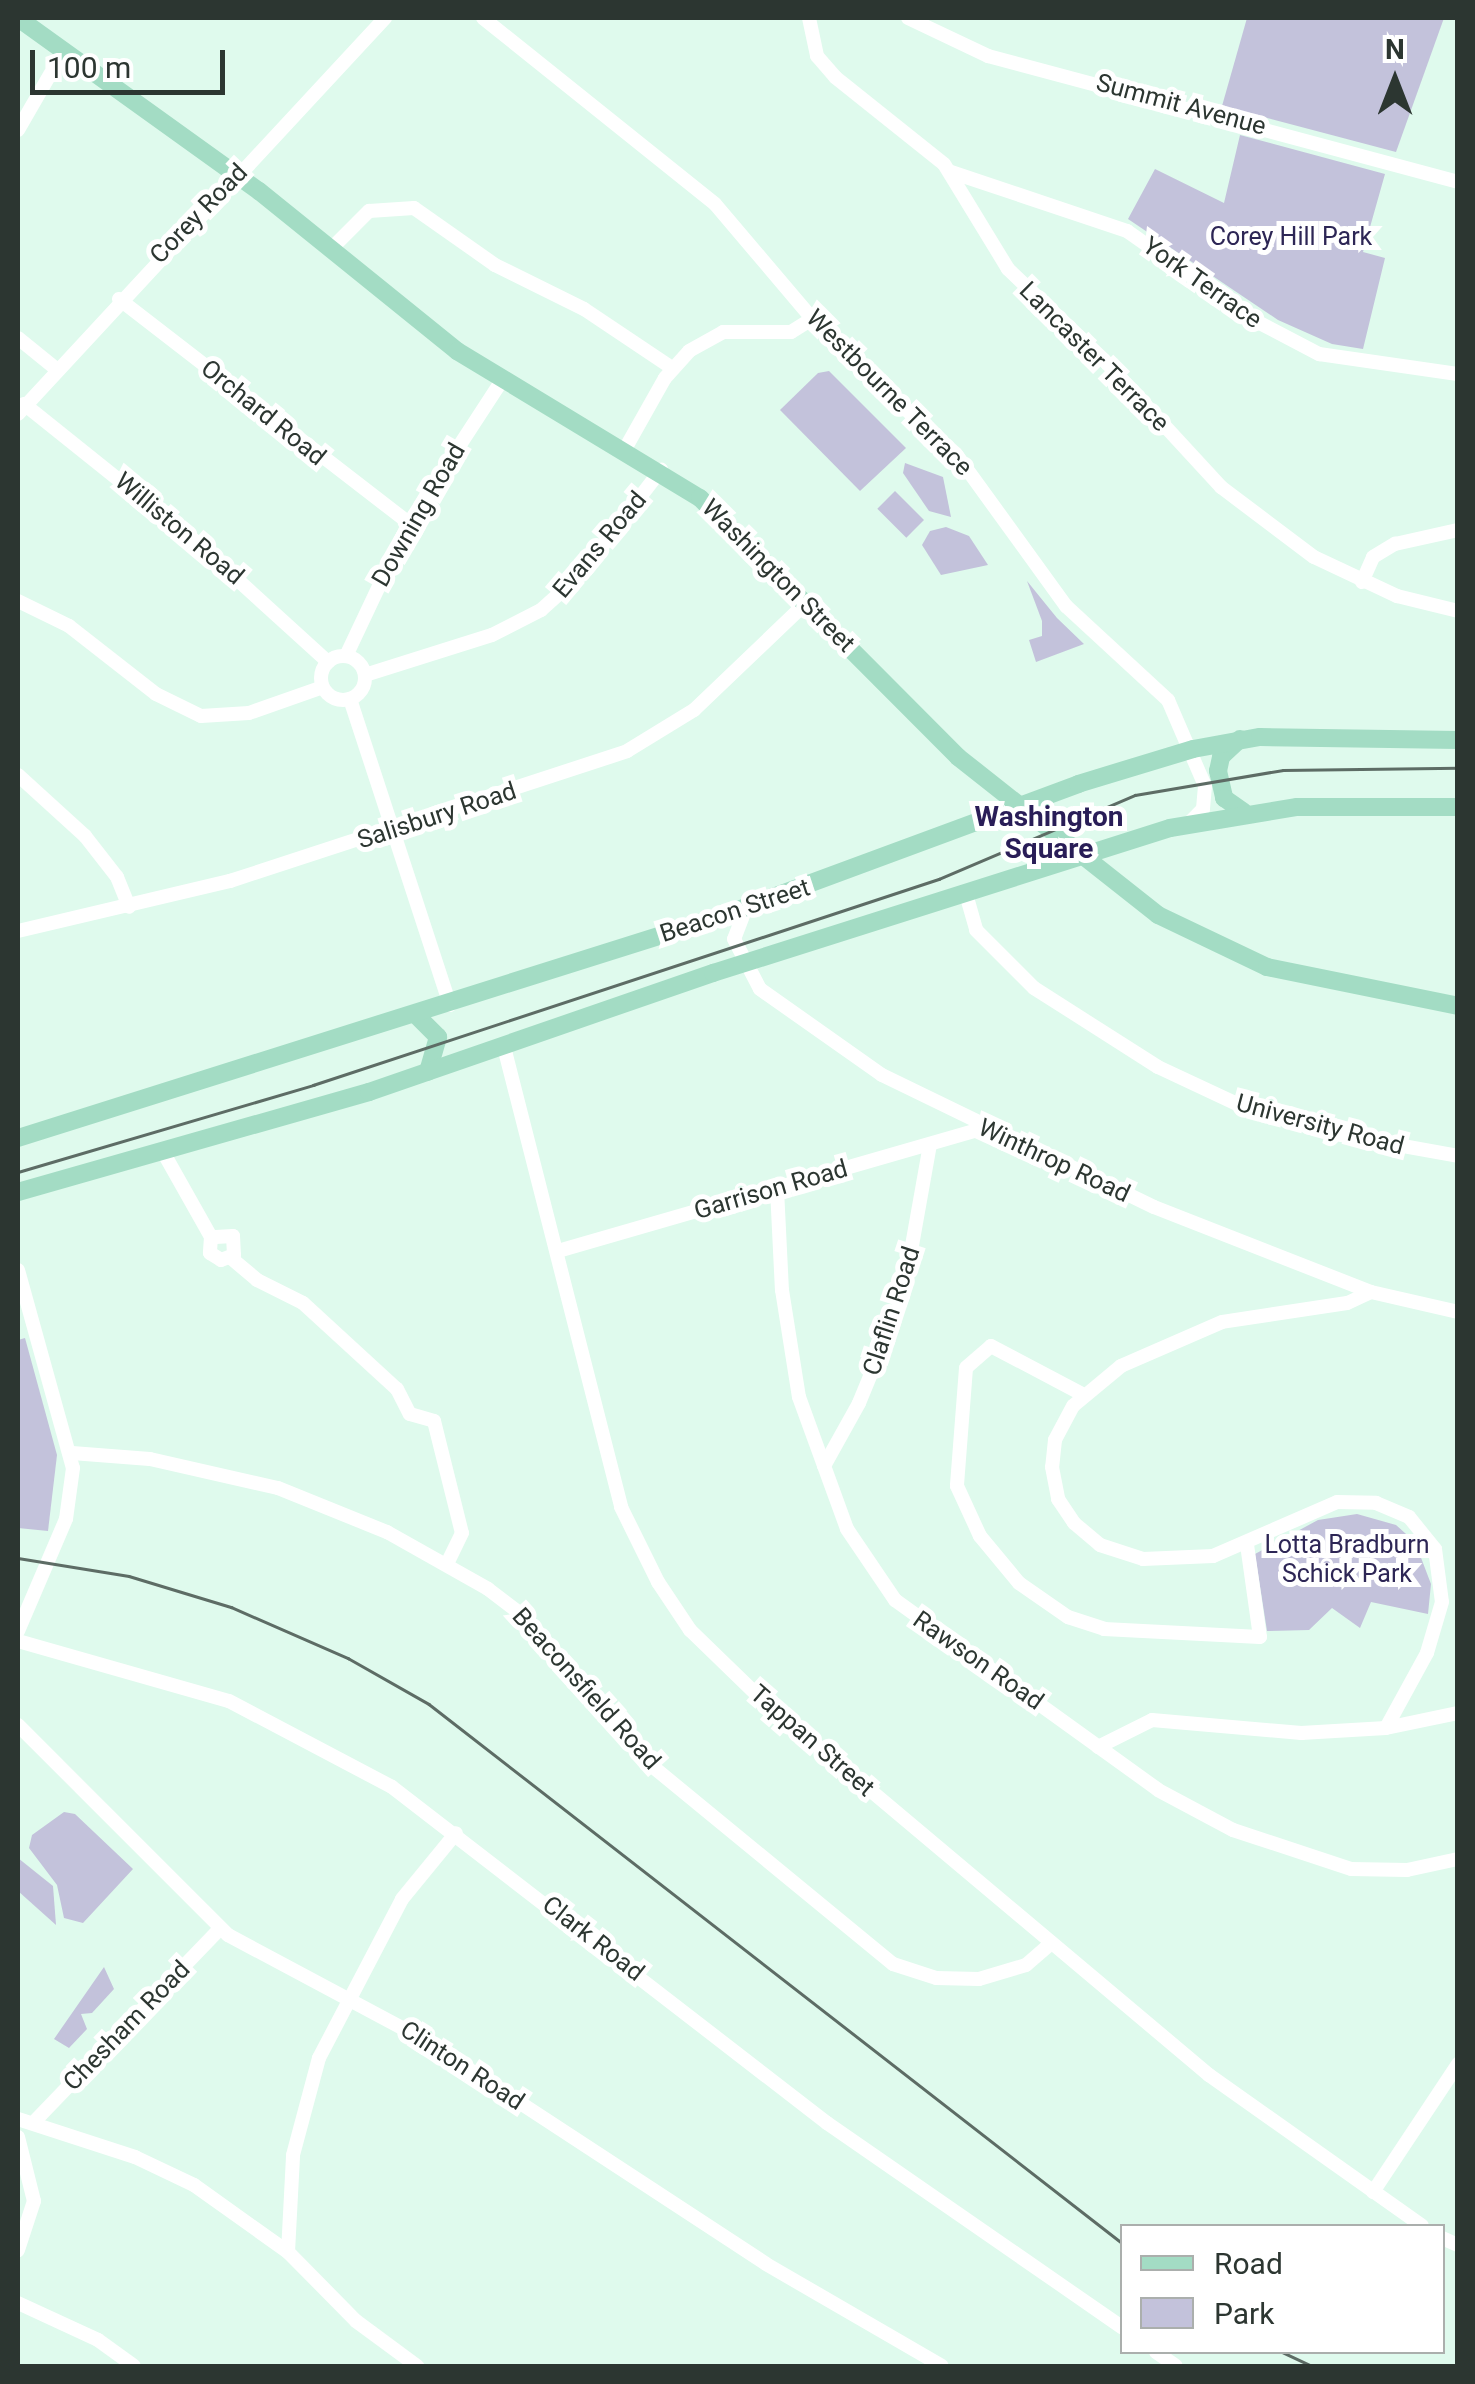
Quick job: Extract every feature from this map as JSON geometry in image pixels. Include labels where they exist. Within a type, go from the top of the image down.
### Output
[{"type":"main road","name":"Washington Street","points":[[18,18],[235,174],[445,342],[661,470],[714,510],[920,720],[1018,808],[1175,926],[1228,953],[1308,978],[1458,1006]]},
{"type":"main road","name":"Beacon Street","points":[[18,1138],[450,1006],[746,908],[1018,808],[1193,750],[1240,739],[1458,740]]},
{"type":"main road","points":[[1240,739],[1221,757],[1218,771],[1224,798],[1244,812]]},
{"type":"main road","name":"Beacon Street","points":[[18,1192],[428,1072],[745,963],[1188,823],[1244,812],[1458,807]]},
{"type":"main road","points":[[417,1016],[438,1037],[428,1072]]},
{"type":"street","name":"Corey Road","points":[[21,409],[235,174],[385,18]]},
{"type":"street","name":"Westbourne Terrace","points":[[483,18],[715,204],[812,319],[956,454],[1066,606],[1164,694],[1193,750],[1206,794],[1203,809],[1188,823]]},
{"type":"street","name":"Lancaster Terrace","points":[[809,18],[817,56],[835,77],[950,172],[1008,269],[1104,360],[1206,474],[1287,538],[1362,582],[1458,610]]},
{"type":"street","name":"Summit Avenue","points":[[908,18],[988,56],[1458,182]]},
{"type":"street","points":[[18,130],[62,52]]},
{"type":"street","name":"York Terrace","points":[[950,172],[1127,231],[1252,319],[1318,354],[1458,374]]},
{"type":"street","points":[[330,249],[368,212],[414,208],[495,264],[584,309],[672,368]]},
{"type":"street","name":"Orchard Road","points":[[119,299],[409,523]]},
{"type":"street","points":[[626,450],[672,368],[723,332],[791,332],[812,319]]},
{"type":"street","points":[[18,338],[56,368]]},
{"type":"street","name":"Downing Road","points":[[346,656],[409,523],[504,379]]},
{"type":"street","name":"Williston Road","points":[[21,409],[195,541],[328,662]]},
{"type":"street","name":"Evans Road","points":[[365,675],[492,635],[541,610],[580,575],[661,470]]},
{"type":"street","points":[[1362,582],[1373,557],[1395,544],[1458,530]]},
{"type":"street","points":[[18,601],[69,626],[156,694],[201,716],[249,713],[323,687]]},
{"type":"street","name":"Salisbury Road","points":[[18,931],[128,908],[562,777],[666,732],[806,602]]},
{"type":"street","points":[[346,656],[365,675],[362,690],[350,698],[336,698],[323,687],[328,662],[346,656]]},
{"type":"street","points":[[350,698],[450,1006]]},
{"type":"street","points":[[18,775],[96,849],[128,908]]},
{"type":"street","name":"University Road","points":[[966,894],[976,930],[1034,988],[1158,1068],[1238,1104],[1336,1134],[1458,1156]]},
{"type":"street","points":[[745,963],[734,935],[746,908]]},
{"type":"street","name":"Winthrop Road","points":[[745,963],[769,998],[793,1018],[984,1128],[1154,1208],[1372,1292],[1440,1311],[1458,1312]]},
{"type":"street","name":"Tappan Street","points":[[504,1047],[621,1506],[673,1607],[757,1695],[1209,2075],[1419,2224]]},
{"type":"street","name":"Garrison Road","points":[[558,1251],[984,1128]]},
{"type":"street","name":"Claflin Road","points":[[824,1466],[860,1403],[903,1296],[930,1146]]},
{"type":"street","points":[[162,1150],[211,1237],[212,1256],[231,1258],[257,1280],[303,1302],[396,1388],[410,1414],[434,1421],[462,1534],[447,1564]]},
{"type":"street","name":"Rawson Road","points":[[778,1189],[793,1372],[856,1548],[895,1600],[1184,1806],[1310,1860],[1390,1871],[1458,1859]]},
{"type":"street","points":[[211,1237],[233,1236],[231,1258]]},
{"type":"street","points":[[18,1270],[72,1453],[70,1503],[60,1538],[18,1632]]},
{"type":"street","points":[[1372,1292],[1347,1303],[1260,1312],[1193,1331],[1122,1366],[1082,1394],[1060,1428],[1052,1461],[1058,1499],[1080,1529],[1108,1548],[1150,1560],[1196,1559],[1246,1544],[1316,1507],[1351,1500],[1398,1510],[1426,1534],[1440,1566],[1441,1610],[1427,1652],[1386,1728]]},
{"type":"street","points":[[1440,1311],[1458,1321]]},
{"type":"street","points":[[1082,1394],[990,1346],[964,1374],[955,1476],[974,1526],[1019,1583],[1068,1617],[1104,1629],[1260,1637],[1246,1544]]},
{"type":"street","name":"Beaconsfield Road","points":[[72,1453],[150,1459],[278,1488],[367,1522],[447,1564],[520,1612],[627,1742],[880,1957],[916,1974],[970,1980],[1019,1968],[1051,1943]]},
{"type":"street","name":"Clark Road","points":[[18,1641],[229,1700],[392,1787],[827,2123],[1120,2326]]},
{"type":"street","points":[[1098,1747],[1127,1727],[1152,1720],[1256,1733],[1386,1728],[1458,1713]]},
{"type":"street","name":"Clinton Road","points":[[18,1725],[220,1929],[346,1996],[784,2275],[942,2366]]},
{"type":"street","points":[[288,2252],[293,2155],[304,2103],[346,1996],[402,1899],[456,1833]]},
{"type":"street","name":"Chesham Road","points":[[25,2121],[220,1929]]},
{"type":"street","points":[[1373,2192],[1458,2064]]},
{"type":"street","points":[[25,2121],[194,2185],[288,2252],[356,2321],[417,2366]]},
{"type":"street","points":[[18,2137],[34,2211],[18,2250]]},
{"type":"street","points":[[18,2303],[98,2340],[134,2366]]},
{"type":"green space","name":"Corey Hill Park","points":[[1247,18],[1444,18],[1396,152],[1222,106]]},
{"type":"green space","name":"Corey Hill Park","points":[[1240,135],[1385,174],[1363,252],[1385,258],[1363,349],[1332,344],[1278,320],[1128,219],[1155,169],[1224,203]]},
{"type":"green space","points":[[829,371],[906,448],[860,491],[780,410],[818,373]]},
{"type":"green space","points":[[905,463],[943,477],[951,517],[929,511],[903,473]]},
{"type":"green space","points":[[895,491],[924,520],[906,538],[877,509]]},
{"type":"green space","points":[[946,527],[969,536],[988,565],[941,575],[922,545],[930,531]]},
{"type":"green space","points":[[1027,581],[1084,644],[1036,662],[1029,640],[1042,636],[1042,621]]},
{"type":"green space","points":[[25,1338],[57,1455],[48,1531],[18,1528],[18,1340]]},
{"type":"green space","name":"Lotta Bradburn Schick Park","points":[[1357,1514],[1396,1525],[1415,1542],[1431,1584],[1428,1614],[1371,1602],[1360,1628],[1332,1608],[1309,1630],[1267,1631],[1255,1554],[1318,1520]]},
{"type":"green space","points":[[64,1812],[75,1814],[133,1869],[83,1923],[64,1918],[57,1885],[29,1848],[32,1835]]},
{"type":"green space","points":[[18,1858],[53,1886],[56,1925],[18,1891]]},
{"type":"green space","points":[[104,1967],[114,1989],[92,2013],[81,2014],[87,2029],[69,2048],[54,2039]]},
{"type":"tram line","points":[[18,1172],[313,1085],[939,879],[1135,795],[1283,770],[1458,768]]},
{"type":"tram line","points":[[18,1558],[129,1576],[231,1607],[348,1658],[429,1704],[1120,2241]]},
{"type":"tram line","points":[[1286,2354],[1312,2366]]},
{"type":"district","name":"Washington Square","points":[[1049,833]]}]
